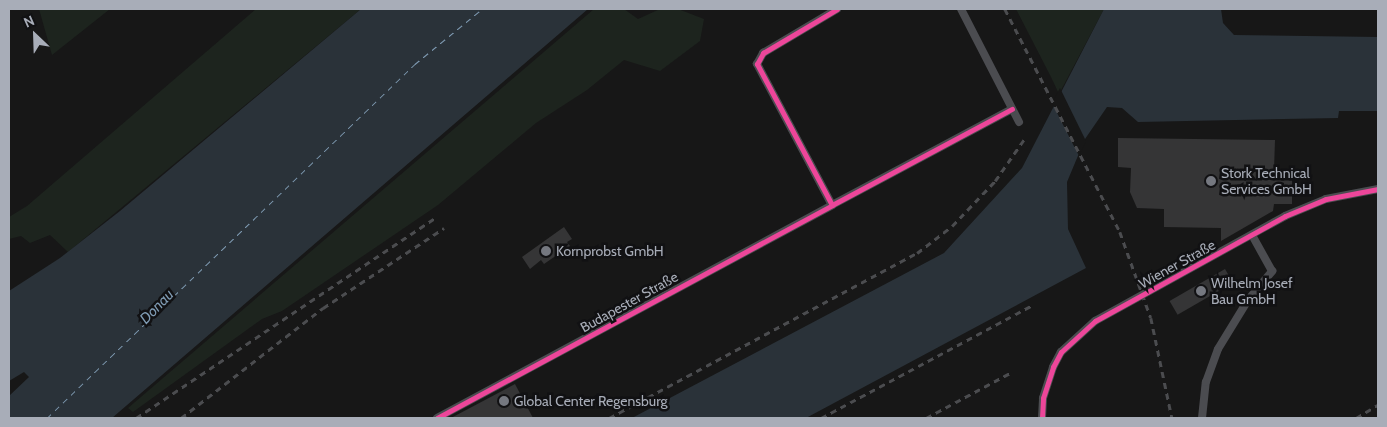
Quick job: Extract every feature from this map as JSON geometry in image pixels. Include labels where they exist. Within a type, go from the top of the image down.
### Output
[{"type":"street","points":[[832,205],[757,64],[763,53],[837,9]]},
{"type":"street","points":[[961,9],[1018,122]]},
{"type":"street","name":"Budapester Straße","points":[[437,418],[1012,109]]},
{"type":"street","name":"Wiener Straße","points":[[1042,418],[1044,391],[1053,367],[1085,329],[1307,206],[1378,189]]},
{"type":"street","points":[[1202,418],[1206,382],[1218,350],[1248,300],[1272,272],[1252,235]]},
{"type":"shaded area","points":[[39,9],[110,9],[52,55]]},
{"type":"shaded area","points":[[256,9],[361,9],[68,252],[50,235],[30,243],[21,236],[9,239],[9,217],[27,206]]},
{"type":"shaded area","points":[[594,9],[624,9],[638,19],[660,9],[678,9],[704,19],[700,41],[660,71],[624,60],[587,90],[536,123],[438,205],[282,311],[262,319],[133,412],[128,408]]},
{"type":"shaded area","points":[[1016,9],[1104,9],[1059,94],[1051,77]]},
{"type":"water","name":"Donau","points":[[361,9],[588,9],[112,418],[9,418],[9,396],[29,377],[24,372],[9,381],[9,291],[60,258],[120,211]]},
{"type":"water","points":[[1104,9],[1221,9],[1223,23],[1234,35],[1378,37],[1378,111],[1339,111],[1338,118],[1138,122],[1122,108],[1107,107],[1085,139],[1067,182],[1068,229],[1086,268],[806,418],[632,418],[944,253],[1022,168]]},
{"type":"pier","points":[[1060,88],[1086,141],[1079,156],[1052,103]]},
{"type":"building","name":"Stork Technical Services GmbH","points":[[1118,138],[1275,140],[1274,170],[1292,170],[1292,204],[1274,204],[1273,211],[1221,241],[1221,228],[1164,227],[1164,209],[1137,208],[1130,192],[1131,168],[1118,167]]},
{"type":"building","name":"Kornprobst GmbH","points":[[564,227],[572,239],[567,242],[570,246],[544,264],[541,260],[530,269],[522,257]]},
{"type":"building","name":"Wilhelm Josef Bau GmbH","points":[[1225,269],[1233,283],[1178,315],[1170,301]]},
{"type":"building","name":"Global Center Regensburg","points":[[515,384],[533,418],[451,418]]},
{"type":"ferry route","points":[[47,418],[415,64],[482,9]]},
{"type":"railway","points":[[1005,9],[1120,232],[1151,318],[1172,418]]},
{"type":"railway","points":[[609,418],[917,253],[952,226],[995,181],[1025,138]]},
{"type":"railway","points":[[136,418],[436,217]]},
{"type":"railway","points":[[181,418],[323,308],[444,228]]},
{"type":"railway","points":[[821,418],[1031,306]]},
{"type":"railway","points":[[926,418],[1010,373]]},
{"type":"railway","points":[[1356,418],[1378,405]]},
{"type":"cycle path","points":[[437,418],[832,205],[757,64],[763,53],[837,9]]},
{"type":"cycle path","points":[[832,205],[1012,109]]},
{"type":"cycle path","points":[[1042,418],[1043,398],[1053,367],[1061,352],[1095,321],[1285,216],[1326,199],[1378,189]]},
{"type":"place","name":"Stork Technical Services GmbH","points":[[1211,181]]},
{"type":"place","name":"Kornprobst GmbH","points":[[546,251]]},
{"type":"place","name":"Wilhelm Josef Bau GmbH","points":[[1201,291]]},
{"type":"place","name":"Global Center Regensburg","points":[[504,401]]}]
